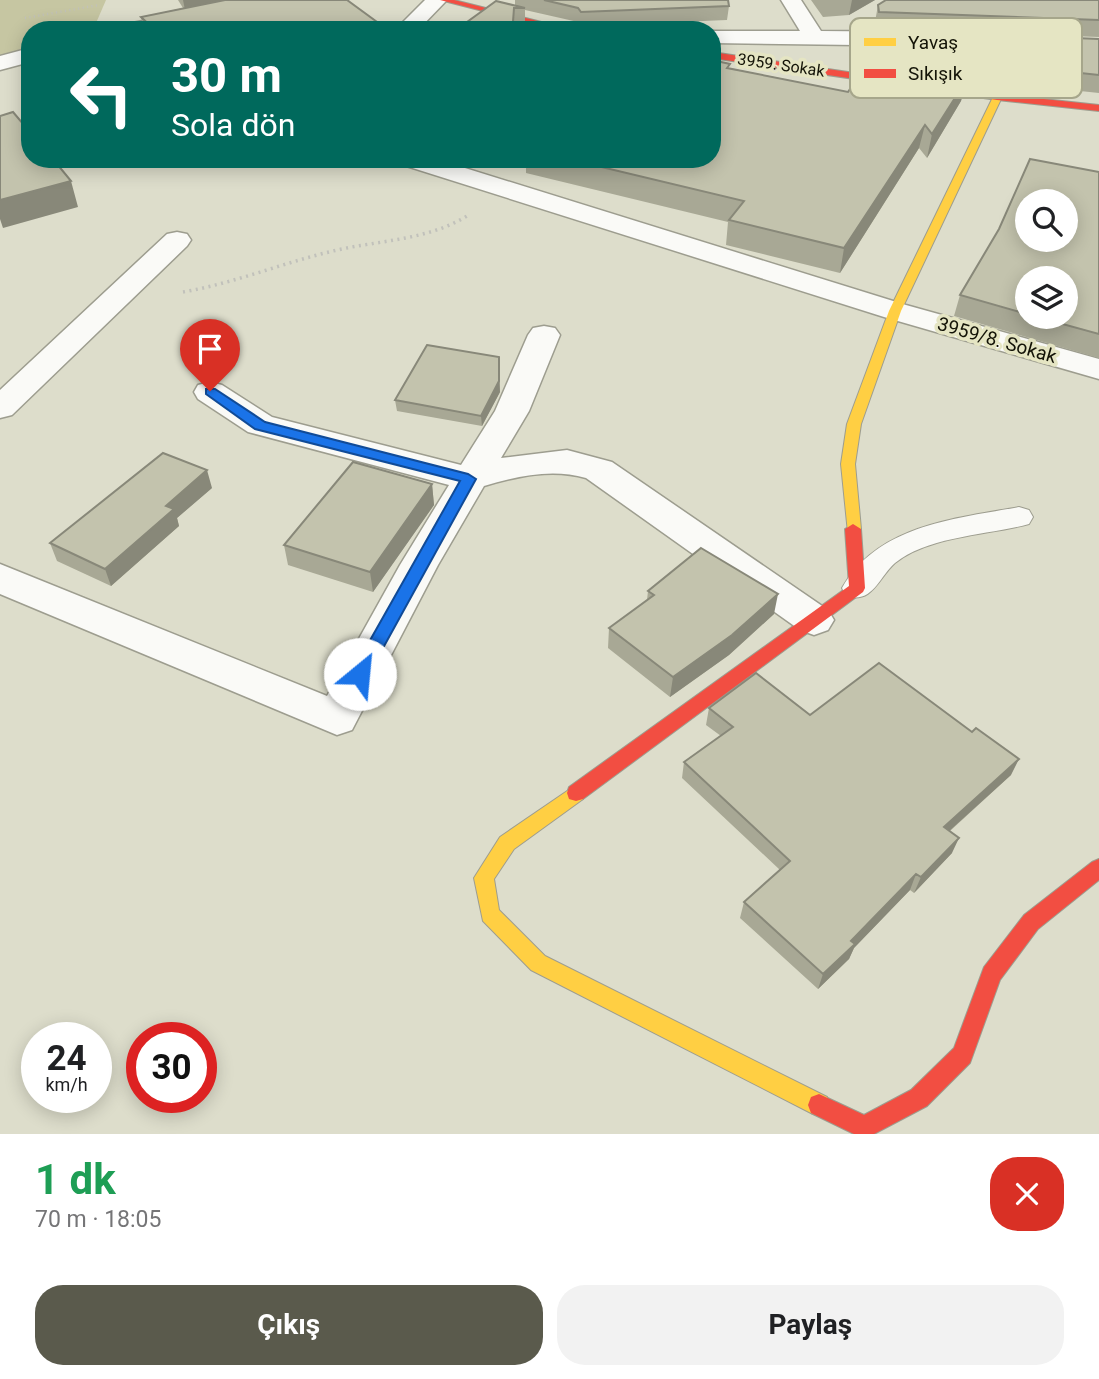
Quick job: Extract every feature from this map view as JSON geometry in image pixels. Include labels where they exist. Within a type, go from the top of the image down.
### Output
[{"type":"street","points":[[175,21],[287,0]]},
{"type":"street","points":[[791,0],[824,37]]},
{"type":"street","points":[[419,21],[447,1],[531,21]]},
{"type":"street","points":[[864,18],[870,15]]},
{"type":"street","points":[[824,37],[850,25]]},
{"type":"street","points":[[721,37],[850,38]]},
{"type":"street","name":"3959. Sokak","points":[[721,56],[850,75]]},
{"type":"street","points":[[0,63],[21,57]]},
{"type":"street","points":[[997,98],[895,311],[854,424],[848,464],[857,588],[508,843],[484,878],[490,914],[538,963],[864,1127],[919,1098],[962,1055],[990,974],[1031,922],[1099,868]]},
{"type":"street","name":"3959. Sokak","points":[[1006,98],[1099,108]]},
{"type":"street","name":"3959/8. Sokak","points":[[436,168],[895,311],[1099,369]]},
{"type":"street","points":[[0,408],[177,240]]},
{"type":"street","points":[[0,578],[337,718],[468,479],[512,411],[544,335]]},
{"type":"street","points":[[210,391],[260,425],[468,479],[517,465],[567,461],[599,470],[814,620]]},
{"type":"lane","points":[[857,588],[886,555],[936,532],[1019,517]]},
{"type":"path","points":[[16,19],[130,0],[145,21]]},
{"type":"path","points":[[116,296],[179,293],[226,285],[333,251],[447,228],[476,206],[484,184]]},
{"type":"green space","points":[[0,0],[106,0],[97,21],[21,21],[21,50],[0,56]]},
{"type":"building","points":[[225,0],[347,0],[376,21],[145,21],[141,17]]},
{"type":"building","points":[[544,0],[728,0],[729,6],[581,12],[578,8]]},
{"type":"building","points":[[886,0],[1099,0],[1099,20],[879,12],[878,5]]},
{"type":"building","points":[[496,1],[525,8],[514,8],[513,21],[468,21]]},
{"type":"building","points":[[1082,38],[1099,39],[1099,75],[1082,73]]},
{"type":"building","points":[[721,62],[730,64],[727,68],[848,92],[850,89],[850,98],[955,98],[932,134],[925,125],[844,248],[729,220],[744,201],[606,168],[721,168]]},
{"type":"building","points":[[13,112],[21,121],[21,168],[60,168],[71,181],[0,200],[0,116]]},
{"type":"building","points":[[1030,159],[1099,172],[1099,334],[1078,328],[1078,266],[1015,266],[1015,311],[960,295],[999,229],[1015,193],[1015,252],[1078,252],[1078,189],[1017,189]]},
{"type":"building","points":[[427,345],[499,357],[499,381],[481,416],[395,400]]},
{"type":"building","points":[[163,453],[207,470],[166,506],[174,509],[105,569],[50,543]]},
{"type":"building","points":[[353,462],[432,484],[370,572],[284,545]]},
{"type":"building","points":[[701,548],[778,594],[732,635],[673,677],[609,628],[654,595],[648,591]]},
{"type":"building","points":[[879,663],[972,732],[976,728],[1019,759],[944,827],[959,838],[921,877],[916,874],[851,941],[855,944],[823,974],[744,902],[790,861],[684,762],[733,727],[709,708],[756,673],[810,715]]},
{"type":"traffic: slow","points":[[853,529],[848,464],[854,424],[895,311],[997,98]]},
{"type":"traffic: slow","points":[[576,793],[507,843],[484,878],[490,914],[538,963],[819,1105]]},
{"type":"traffic: jam","points":[[444,0],[532,21]]},
{"type":"traffic: jam","points":[[721,56],[850,75]]},
{"type":"traffic: jam","points":[[1006,98],[1099,108]]},
{"type":"traffic: jam","points":[[576,793],[857,588],[853,529]]},
{"type":"traffic: jam","points":[[819,1105],[864,1127],[919,1098],[962,1055],[991,974],[1031,922],[1099,868]]},
{"type":"route","points":[[210,391],[260,425],[468,479],[360,674]]}]
